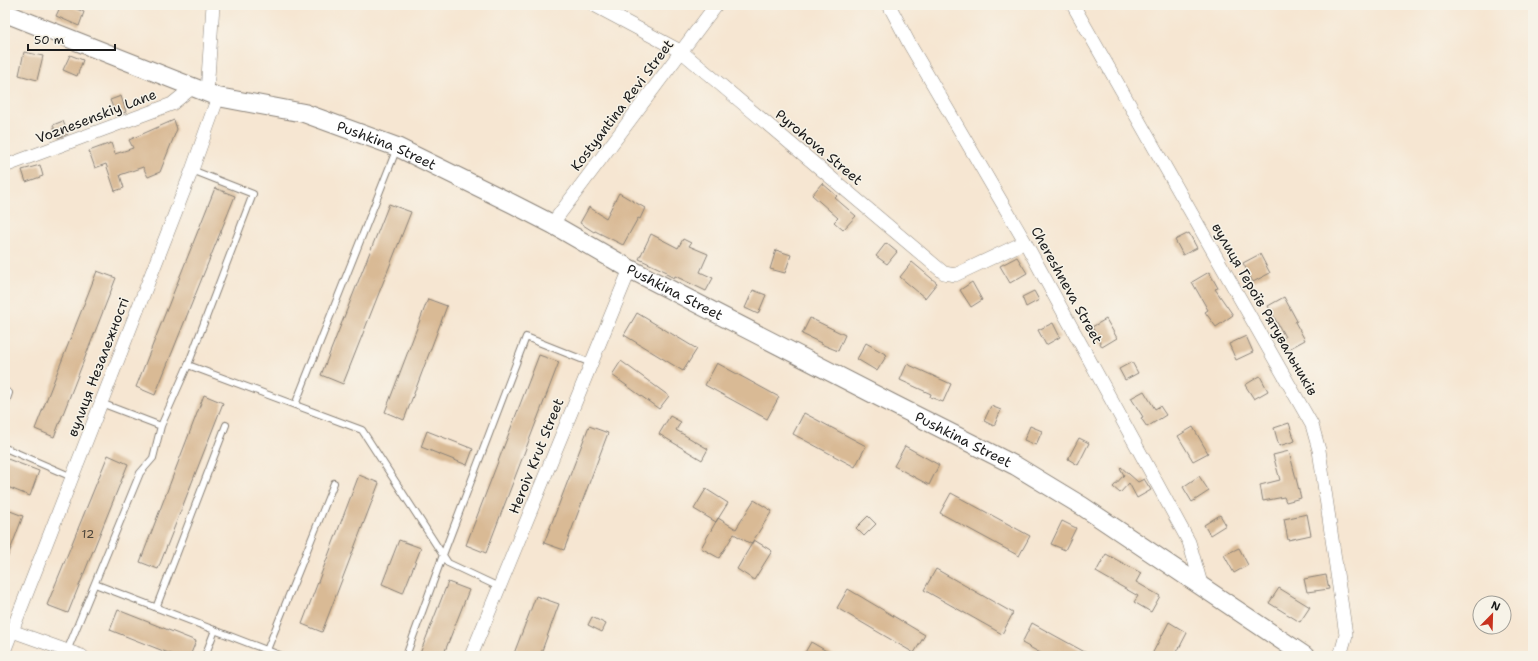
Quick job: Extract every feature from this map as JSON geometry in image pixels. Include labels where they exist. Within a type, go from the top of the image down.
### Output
[{"type":"street","name":"вулиця Незалежності","points":[[5,648],[192,170],[206,92],[213,5]]},
{"type":"street","name":"Pyrohova Street","points":[[594,5],[682,52],[944,273],[955,275],[1026,242]]},
{"type":"street","name":"Kostyantina Revi Street","points":[[552,224],[716,5]]},
{"type":"street","name":"Chereshneva Street","points":[[889,5],[914,52],[1026,242],[1189,542],[1202,587]]},
{"type":"street","name":"вулиця Героїв Рятувальників","points":[[1073,5],[1312,425],[1319,450],[1346,635],[1340,656]]},
{"type":"street","name":"Pushkina Street","points":[[5,13],[206,92],[304,113],[397,148],[552,224],[630,269],[1016,466],[1082,506],[1305,656]]},
{"type":"street","name":"Voznesenskiy Lane","points":[[5,166],[206,92]]},
{"type":"street","name":"Heroiv Krut Street","points":[[471,656],[630,269]]},
{"type":"street","points":[[12,630],[82,656]]},
{"type":"lane","points":[[295,405],[397,148]]},
{"type":"lane","points":[[67,651],[140,473],[153,458],[161,426],[188,364],[253,194],[192,170]]},
{"type":"lane","points":[[406,656],[526,337],[591,363]]},
{"type":"lane","points":[[188,364],[362,430],[448,563],[499,587]]},
{"type":"lane","points":[[5,390],[9,393],[5,405]]},
{"type":"lane","points":[[101,403],[161,426]]},
{"type":"lane","points":[[156,608],[226,425]]},
{"type":"lane","points":[[5,448],[72,478]]},
{"type":"lane","points":[[268,650],[334,483]]},
{"type":"lane","points":[[95,584],[282,656]]},
{"type":"lane","points":[[205,656],[215,630]]},
{"type":"building","points":[[61,5],[67,5],[84,12],[79,26],[56,16]]},
{"type":"building","points":[[24,52],[43,56],[37,80],[19,75]]},
{"type":"building","points":[[70,55],[83,60],[77,76],[63,70]]},
{"type":"building","points":[[121,96],[126,112],[116,115],[110,100]]},
{"type":"building","points":[[174,120],[177,129],[160,172],[148,177],[143,167],[120,175],[124,188],[115,191],[106,164],[95,168],[89,151],[111,143],[115,154],[133,148],[129,140]]},
{"type":"building","points":[[63,121],[68,134],[58,138],[53,125]]},
{"type":"building","points":[[40,165],[43,176],[26,182],[22,170]]},
{"type":"building","points":[[822,183],[837,196],[835,198],[856,216],[843,230],[834,222],[838,218],[812,195]]},
{"type":"building","points":[[215,188],[235,196],[155,395],[136,387]]},
{"type":"building","points":[[619,193],[645,208],[640,219],[638,218],[623,245],[595,231],[594,232],[580,223],[589,207],[606,218]]},
{"type":"building","points":[[389,204],[411,212],[343,384],[321,375]]},
{"type":"building","points":[[1189,233],[1197,248],[1183,255],[1175,240]]},
{"type":"building","points":[[651,234],[678,248],[683,239],[691,243],[689,246],[708,254],[700,272],[713,278],[706,291],[675,276],[674,278],[666,274],[667,272],[639,259]]},
{"type":"building","points":[[886,243],[897,252],[887,264],[876,256]]},
{"type":"building","points":[[776,250],[791,255],[785,273],[770,269]]},
{"type":"building","points":[[1260,254],[1270,273],[1253,282],[1243,263]]},
{"type":"building","points":[[1017,257],[1027,273],[1010,283],[1000,266]]},
{"type":"building","points":[[912,262],[937,283],[925,298],[900,277]]},
{"type":"building","points":[[97,271],[116,278],[54,437],[35,429]]},
{"type":"building","points":[[1209,272],[1218,288],[1215,289],[1233,315],[1216,327],[1205,312],[1208,310],[1192,282]]},
{"type":"building","points":[[972,282],[982,300],[971,307],[960,290]]},
{"type":"building","points":[[753,290],[766,295],[758,314],[745,308]]},
{"type":"building","points":[[1034,291],[1039,300],[1026,307],[1022,297]]},
{"type":"building","points":[[1284,297],[1305,340],[1285,351],[1279,340],[1285,337],[1268,306]]},
{"type":"building","points":[[428,299],[447,306],[404,420],[385,412]]},
{"type":"building","points":[[637,313],[697,349],[683,371],[624,335]]},
{"type":"building","points":[[810,318],[845,335],[838,351],[802,334]]},
{"type":"building","points":[[1106,319],[1117,338],[1102,347],[1092,327]]},
{"type":"building","points":[[1053,323],[1060,337],[1046,345],[1038,330]]},
{"type":"building","points":[[1246,336],[1253,352],[1236,360],[1229,344]]},
{"type":"building","points":[[866,343],[887,355],[877,371],[857,359]]},
{"type":"building","points":[[539,355],[559,362],[486,553],[466,545]]},
{"type":"building","points":[[621,361],[669,396],[659,409],[612,375]]},
{"type":"building","points":[[1132,362],[1138,373],[1125,380],[1119,369]]},
{"type":"building","points":[[717,363],[779,397],[767,419],[705,385]]},
{"type":"building","points":[[907,364],[951,384],[943,402],[930,397],[931,394],[900,380]]},
{"type":"building","points":[[1260,376],[1268,391],[1254,399],[1245,385]]},
{"type":"building","points":[[1144,391],[1155,409],[1160,406],[1166,415],[1147,427],[1141,418],[1143,417],[1131,398]]},
{"type":"building","points":[[204,395],[223,403],[158,569],[140,562]]},
{"type":"building","points":[[991,406],[1001,410],[994,426],[984,421]]},
{"type":"building","points":[[804,413],[866,446],[855,467],[793,434]]},
{"type":"building","points":[[670,416],[681,422],[676,430],[708,449],[702,460],[659,434]]},
{"type":"building","points":[[1289,423],[1295,441],[1279,446],[1274,428]]},
{"type":"building","points":[[589,426],[608,433],[564,550],[544,543]]},
{"type":"building","points":[[1030,426],[1042,431],[1036,445],[1024,440]]},
{"type":"building","points":[[1193,427],[1208,453],[1193,461],[1178,436]]},
{"type":"building","points":[[427,431],[473,449],[467,465],[421,447]]},
{"type":"building","points":[[1079,438],[1089,443],[1078,465],[1068,459]]},
{"type":"building","points":[[905,446],[939,465],[929,485],[894,466]]},
{"type":"building","points":[[1289,451],[1301,498],[1286,502],[1284,497],[1263,501],[1260,485],[1280,480],[1273,455]]},
{"type":"building","points":[[108,455],[128,464],[68,613],[47,605]]},
{"type":"building","points":[[5,458],[39,471],[30,496],[5,486]]},
{"type":"building","points":[[1121,467],[1138,482],[1144,479],[1151,490],[1137,498],[1129,483],[1120,493],[1113,487],[1124,475],[1120,468]]},
{"type":"building","points":[[359,475],[379,483],[322,632],[302,624]]},
{"type":"building","points":[[1199,476],[1209,491],[1192,502],[1183,487]]},
{"type":"building","points":[[706,489],[728,503],[716,522],[694,509]]},
{"type":"building","points":[[951,493],[1030,536],[1019,556],[940,513]]},
{"type":"building","points":[[754,500],[772,511],[751,544],[734,534],[719,558],[701,548],[718,518],[736,529]]},
{"type":"building","points":[[5,509],[23,516],[6,561],[5,561]]},
{"type":"building","points":[[1307,514],[1311,535],[1288,540],[1284,519]]},
{"type":"building","points":[[1220,515],[1226,525],[1210,535],[1204,525]]},
{"type":"building","points":[[868,516],[876,524],[864,536],[856,528]]},
{"type":"building","points":[[1062,521],[1076,528],[1065,550],[1051,544]]},
{"type":"building","points":[[399,540],[421,548],[403,593],[382,584]]},
{"type":"building","points":[[754,540],[772,551],[754,580],[737,569]]},
{"type":"building","points":[[1239,548],[1248,565],[1234,573],[1224,555]]},
{"type":"building","points":[[1106,554],[1141,573],[1136,582],[1160,596],[1151,612],[1134,602],[1138,596],[1096,572]]},
{"type":"building","points":[[936,569],[1013,613],[1002,634],[924,590]]},
{"type":"building","points":[[1326,575],[1329,589],[1307,592],[1304,579]]},
{"type":"building","points":[[448,582],[469,590],[443,656],[419,656]]},
{"type":"building","points":[[1279,588],[1310,607],[1300,622],[1269,603]]},
{"type":"building","points":[[848,589],[925,635],[914,653],[837,608]]},
{"type":"building","points":[[536,596],[559,604],[540,656],[513,656]]},
{"type":"building","points":[[118,610],[196,641],[190,656],[176,656],[110,630]]},
{"type":"building","points":[[592,617],[606,624],[602,632],[588,625]]},
{"type":"building","points":[[1169,622],[1187,633],[1175,656],[1151,656]]},
{"type":"building","points":[[1032,623],[1092,656],[1046,656],[1022,643]]},
{"type":"building","points":[[811,642],[835,656],[803,656]]}]
